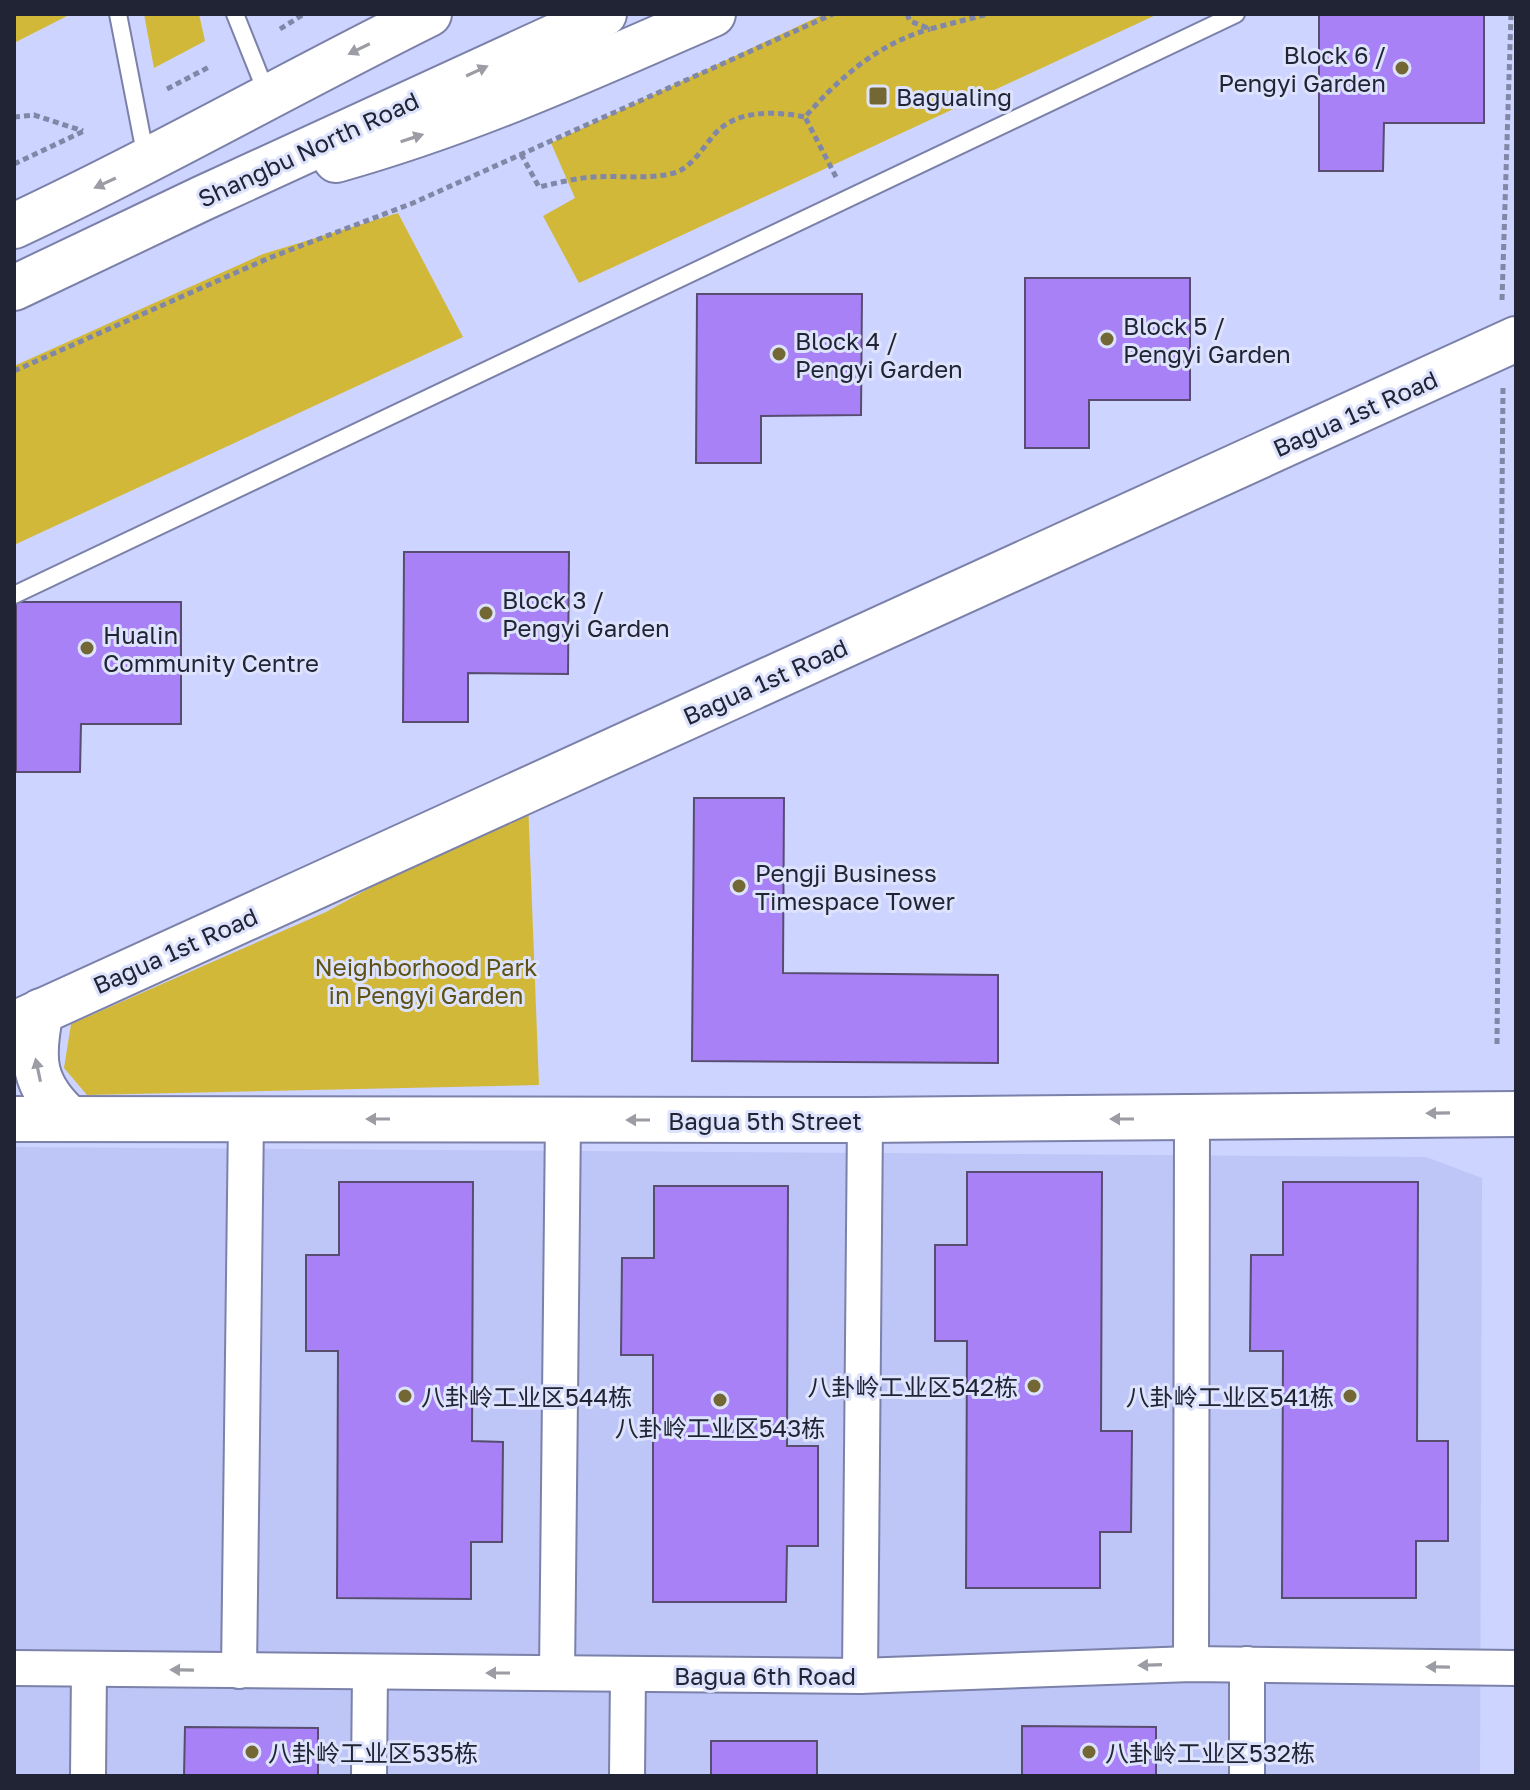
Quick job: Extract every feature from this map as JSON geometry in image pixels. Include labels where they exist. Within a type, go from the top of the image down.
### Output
[{"type":"street","points":[[14,226],[147,163],[267,94],[429,14]]},
{"type":"street","name":"Shangbu North Road","points":[[14,288],[604,14]]},
{"type":"street","points":[[203,198],[461,123],[713,14]]},
{"type":"street","name":"Bagua 1st Road","points":[[28,1017],[1507,339]]},
{"type":"street","points":[[28,1017],[37,1074],[49,1100],[70,1119]]},
{"type":"street","name":"Bagua 5th Street","points":[[14,1119],[1192,1119],[1516,1114]]},
{"type":"street","points":[[239,1671],[246,1119]]},
{"type":"street","points":[[1191,1664],[1192,1119]]},
{"type":"street","points":[[557,1673],[563,1120]]},
{"type":"street","points":[[860,1676],[865,1120]]},
{"type":"street","name":"Bagua 6th Road","points":[[14,1668],[860,1676],[1191,1664],[1516,1668]]},
{"type":"street","points":[[1247,1664],[1247,1776]]},
{"type":"street","points":[[88,1776],[89,1669]]},
{"type":"street","points":[[369,1776],[370,1672]]},
{"type":"street","points":[[627,1776],[628,1674]]},
{"type":"lane","points":[[118,14],[147,163]]},
{"type":"lane","points":[[235,14],[267,94]]},
{"type":"lane","points":[[14,595],[847,196],[1236,14]]},
{"type":"path","points":[[280,29],[304,14]]},
{"type":"path","points":[[14,371],[269,258],[413,203],[833,14]]},
{"type":"path","points":[[907,14],[910,21],[930,29]]},
{"type":"path","points":[[805,117],[838,80],[905,37],[988,14]]},
{"type":"path","points":[[1497,1044],[1511,14]]},
{"type":"path","points":[[167,89],[209,67]]},
{"type":"path","points":[[521,154],[539,187],[592,176],[656,177],[678,172],[702,152],[715,133],[740,117],[769,112],[805,117]]},
{"type":"path","points":[[14,117],[34,115],[84,131],[14,164]]},
{"type":"path","points":[[805,117],[847,196]]},
{"type":"shaded area","points":[[14,1147],[1426,1157],[1482,1178],[1480,1776],[14,1776]]},
{"type":"green space","points":[[14,14],[71,14],[14,43]]},
{"type":"green space","points":[[144,14],[199,14],[205,41],[154,68]]},
{"type":"green space","points":[[824,14],[1158,14],[579,283],[543,216],[575,198],[551,143]]},
{"type":"green space","points":[[398,213],[463,337],[14,545],[14,366],[263,254]]},
{"type":"green space","name":"Neighborhood Park in Pengyi Garden","points":[[528,801],[539,1085],[87,1095],[64,1068],[71,1024],[326,912]]},
{"type":"building","name":"Block 6 / Pengyi Garden","points":[[1319,14],[1484,14],[1484,123],[1384,123],[1383,171],[1319,171]]},
{"type":"building","name":"Block 5 / Pengyi Garden","points":[[1025,278],[1190,278],[1190,400],[1089,400],[1089,448],[1025,448]]},
{"type":"building","name":"Block 4 / Pengyi Garden","points":[[697,294],[862,294],[861,415],[761,416],[761,463],[696,463]]},
{"type":"building","name":"Block 3 / Pengyi Garden","points":[[404,552],[569,552],[568,674],[468,673],[468,722],[403,722]]},
{"type":"building","points":[[16,602],[181,602],[181,724],[81,724],[80,772],[16,772]]},
{"type":"building","name":"Pengji Business Timespace Tower","points":[[694,798],[784,798],[783,973],[998,975],[998,1063],[692,1061]]},
{"type":"building","name":"八卦岭工业区542栋","points":[[967,1172],[1102,1172],[1101,1431],[1132,1431],[1131,1532],[1100,1532],[1100,1588],[966,1588],[967,1341],[935,1341],[935,1245],[967,1245]]},
{"type":"building","name":"八卦岭工业区544栋","points":[[339,1182],[473,1182],[472,1441],[503,1442],[502,1542],[471,1542],[471,1599],[337,1598],[338,1351],[306,1351],[306,1255],[339,1255]]},
{"type":"building","name":"八卦岭工业区541栋","points":[[1283,1182],[1418,1182],[1417,1441],[1448,1441],[1448,1541],[1416,1541],[1416,1598],[1282,1598],[1283,1351],[1250,1351],[1251,1255],[1283,1255]]},
{"type":"building","name":"八卦岭工业区543栋","points":[[654,1186],[788,1186],[787,1446],[818,1446],[818,1546],[787,1546],[786,1602],[653,1602],[653,1355],[621,1355],[622,1258],[654,1258]]},
{"type":"building","name":"八卦岭工业区532栋","points":[[1022,1726],[1156,1727],[1156,1776],[1022,1776]]},
{"type":"building","name":"八卦岭工业区535栋","points":[[185,1727],[318,1728],[318,1776],[184,1776]]},
{"type":"building","points":[[711,1741],[817,1741],[817,1776],[711,1776]]},
{"type":"place","name":"Block 6 / Pengyi Garden","points":[[1402,68]]},
{"type":"place","name":"Bagualing","points":[[878,96]]},
{"type":"place","name":"Block 5 / Pengyi Garden","points":[[1107,339]]},
{"type":"place","name":"Block 4 / Pengyi Garden","points":[[779,354]]},
{"type":"place","name":"Block 3 / Pengyi Garden","points":[[486,613]]},
{"type":"place","name":"Hualin Community Centre","points":[[87,648]]},
{"type":"place","name":"Pengji Business Timespace Tower","points":[[739,886]]},
{"type":"place","name":"八卦岭工业区542栋","points":[[1034,1386]]},
{"type":"place","name":"八卦岭工业区544栋","points":[[405,1396]]},
{"type":"place","name":"八卦岭工业区541栋","points":[[1350,1396]]},
{"type":"place","name":"八卦岭工业区543栋","points":[[720,1400]]},
{"type":"place","name":"八卦岭工业区535栋","points":[[252,1752]]},
{"type":"place","name":"八卦岭工业区532栋","points":[[1089,1752]]}]
